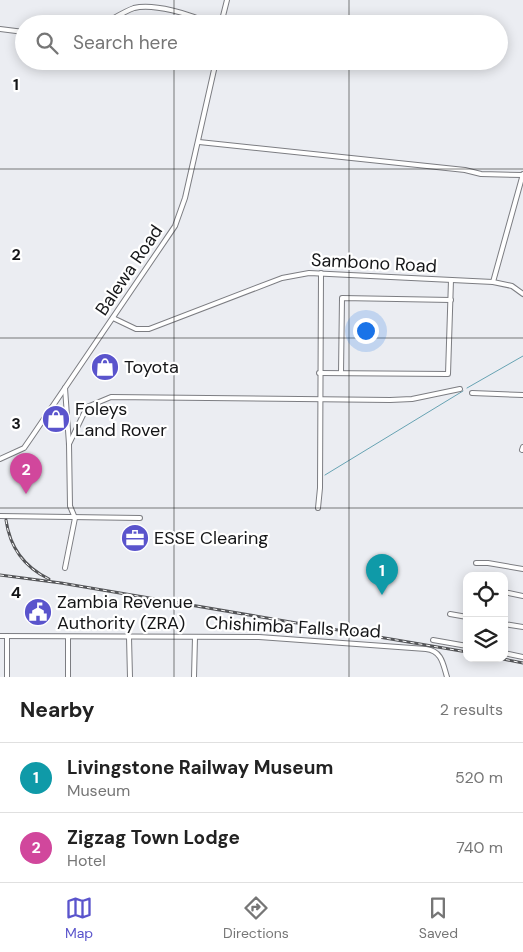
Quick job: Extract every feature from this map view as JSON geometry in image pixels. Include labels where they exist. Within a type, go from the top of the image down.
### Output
[{"type":"street","points":[[223,15],[227,0]]},
{"type":"street","points":[[121,15],[143,6],[184,15]]},
{"type":"street","points":[[0,28],[15,30]]},
{"type":"street","name":"Balewa Road","points":[[0,459],[24,448],[175,226],[181,213],[199,142],[214,70]]},
{"type":"street","points":[[199,142],[465,170],[481,174],[523,174],[493,282]]},
{"type":"street","points":[[318,508],[320,488],[319,374],[321,273]]},
{"type":"street","name":"Sambono Road","points":[[113,318],[136,329],[150,328],[282,278],[300,274],[321,273],[493,282],[506,284],[523,294]]},
{"type":"street","points":[[319,374],[448,374],[452,280]]},
{"type":"street","points":[[341,373],[342,298],[451,300]]},
{"type":"street","points":[[65,388],[69,444],[70,506],[74,518],[66,568]]},
{"type":"street","points":[[69,444],[87,407],[111,397],[404,400],[460,389]]},
{"type":"street","points":[[472,393],[523,395]]},
{"type":"street","points":[[0,516],[140,518]]},
{"type":"street","points":[[476,563],[488,563],[523,569]]},
{"type":"street","points":[[508,593],[523,596]]},
{"type":"street","points":[[450,614],[463,616]]},
{"type":"street","points":[[508,625],[523,627]]},
{"type":"street","name":"Chishimba Falls Road","points":[[0,636],[277,638],[433,650],[441,657],[447,677]]},
{"type":"street","points":[[7,636],[7,677]]},
{"type":"street","points":[[68,637],[68,677]]},
{"type":"street","points":[[129,637],[130,677]]},
{"type":"street","points":[[194,637],[194,677]]},
{"type":"street","points":[[433,640],[463,645]]},
{"type":"street","points":[[508,654],[523,657]]},
{"type":"waterway","points":[[467,388],[523,356]]},
{"type":"waterway","points":[[325,475],[463,391]]},
{"type":"railway","points":[[6,520],[11,539],[20,556],[32,569],[49,579]]},
{"type":"railway","points":[[0,575],[61,583],[463,651]]},
{"type":"railway","points":[[508,660],[523,663]]},
{"type":"place","name":"Toyota","points":[[105,367]]},
{"type":"place","name":"Foleys Land Rover","points":[[56,419]]},
{"type":"place","name":"Zigzag Town Lodge","points":[[26,494]]},
{"type":"place","name":"ESSE Clearing","points":[[135,538]]},
{"type":"place","name":"Livingstone Railway Museum","points":[[382,595]]},
{"type":"place","name":"Zambia Revenue Authority (ZRA)","points":[[38,612]]}]
